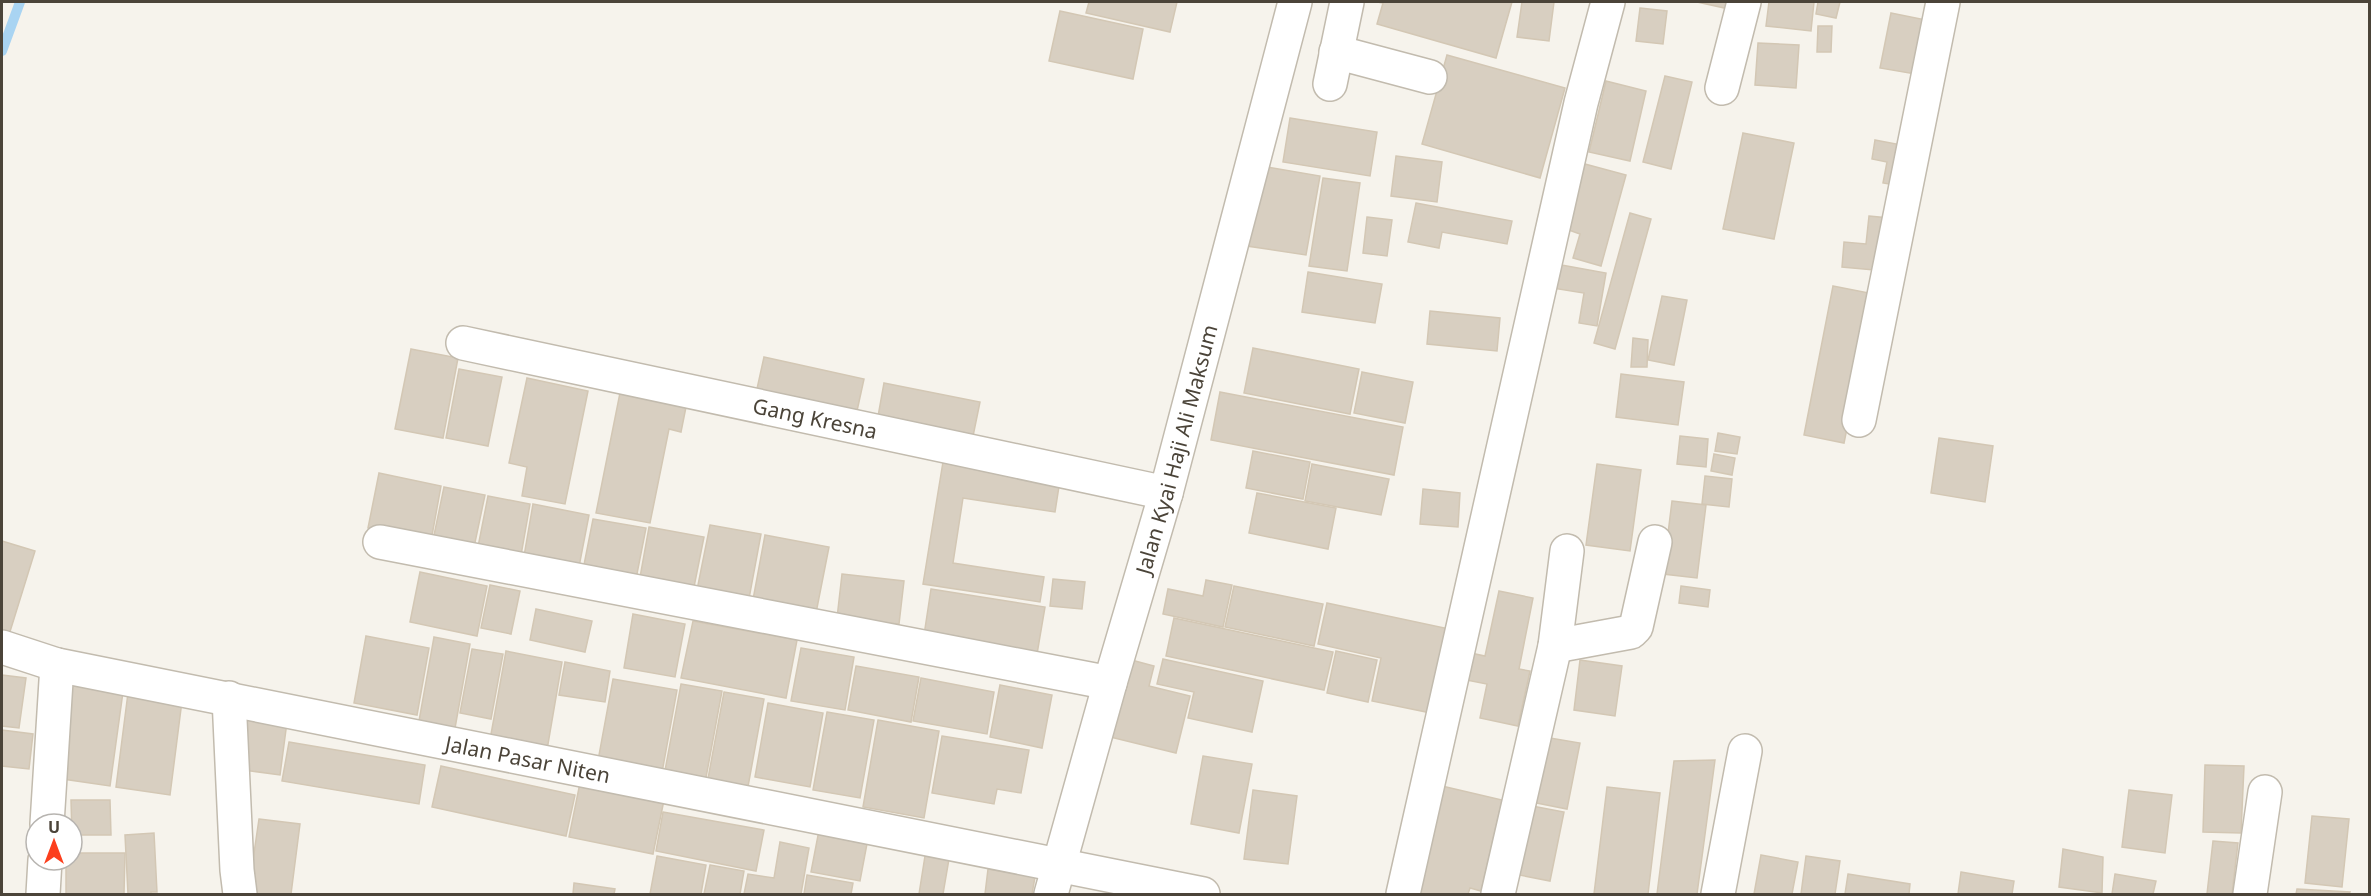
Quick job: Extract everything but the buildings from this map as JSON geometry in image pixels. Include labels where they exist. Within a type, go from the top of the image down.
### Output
[{"type":"street","name":"Jalan Kyai Haji Ali Maksum","points":[[1054,880],[1166,493],[1295,2]]},
{"type":"street","points":[[1330,84],[1347,2]]},
{"type":"street","points":[[1403,894],[1578,115],[1608,2]]},
{"type":"street","points":[[1722,88],[1744,2]]},
{"type":"street","points":[[1859,420],[1943,2]]},
{"type":"street","points":[[1336,52],[1430,78]]},
{"type":"street","name":"Gang Kresna","points":[[462,343],[1166,493]]},
{"type":"street","points":[[380,542],[1110,683]]},
{"type":"street","points":[[1555,646],[1631,632],[1636,627],[1655,542]]},
{"type":"street","points":[[1498,894],[1555,646],[1567,551]]},
{"type":"street","name":"Jalan Pasar Niten","points":[[2,647],[57,664],[229,698],[1054,880],[1203,894]]},
{"type":"street","points":[[48,812],[57,664]]},
{"type":"street","points":[[229,698],[240,894]]},
{"type":"street","points":[[1718,894],[1745,751]]},
{"type":"street","points":[[2250,894],[2265,792]]},
{"type":"street","points":[[43,894],[44,872]]},
{"type":"waterway","points":[[2,51],[20,2]]}]
